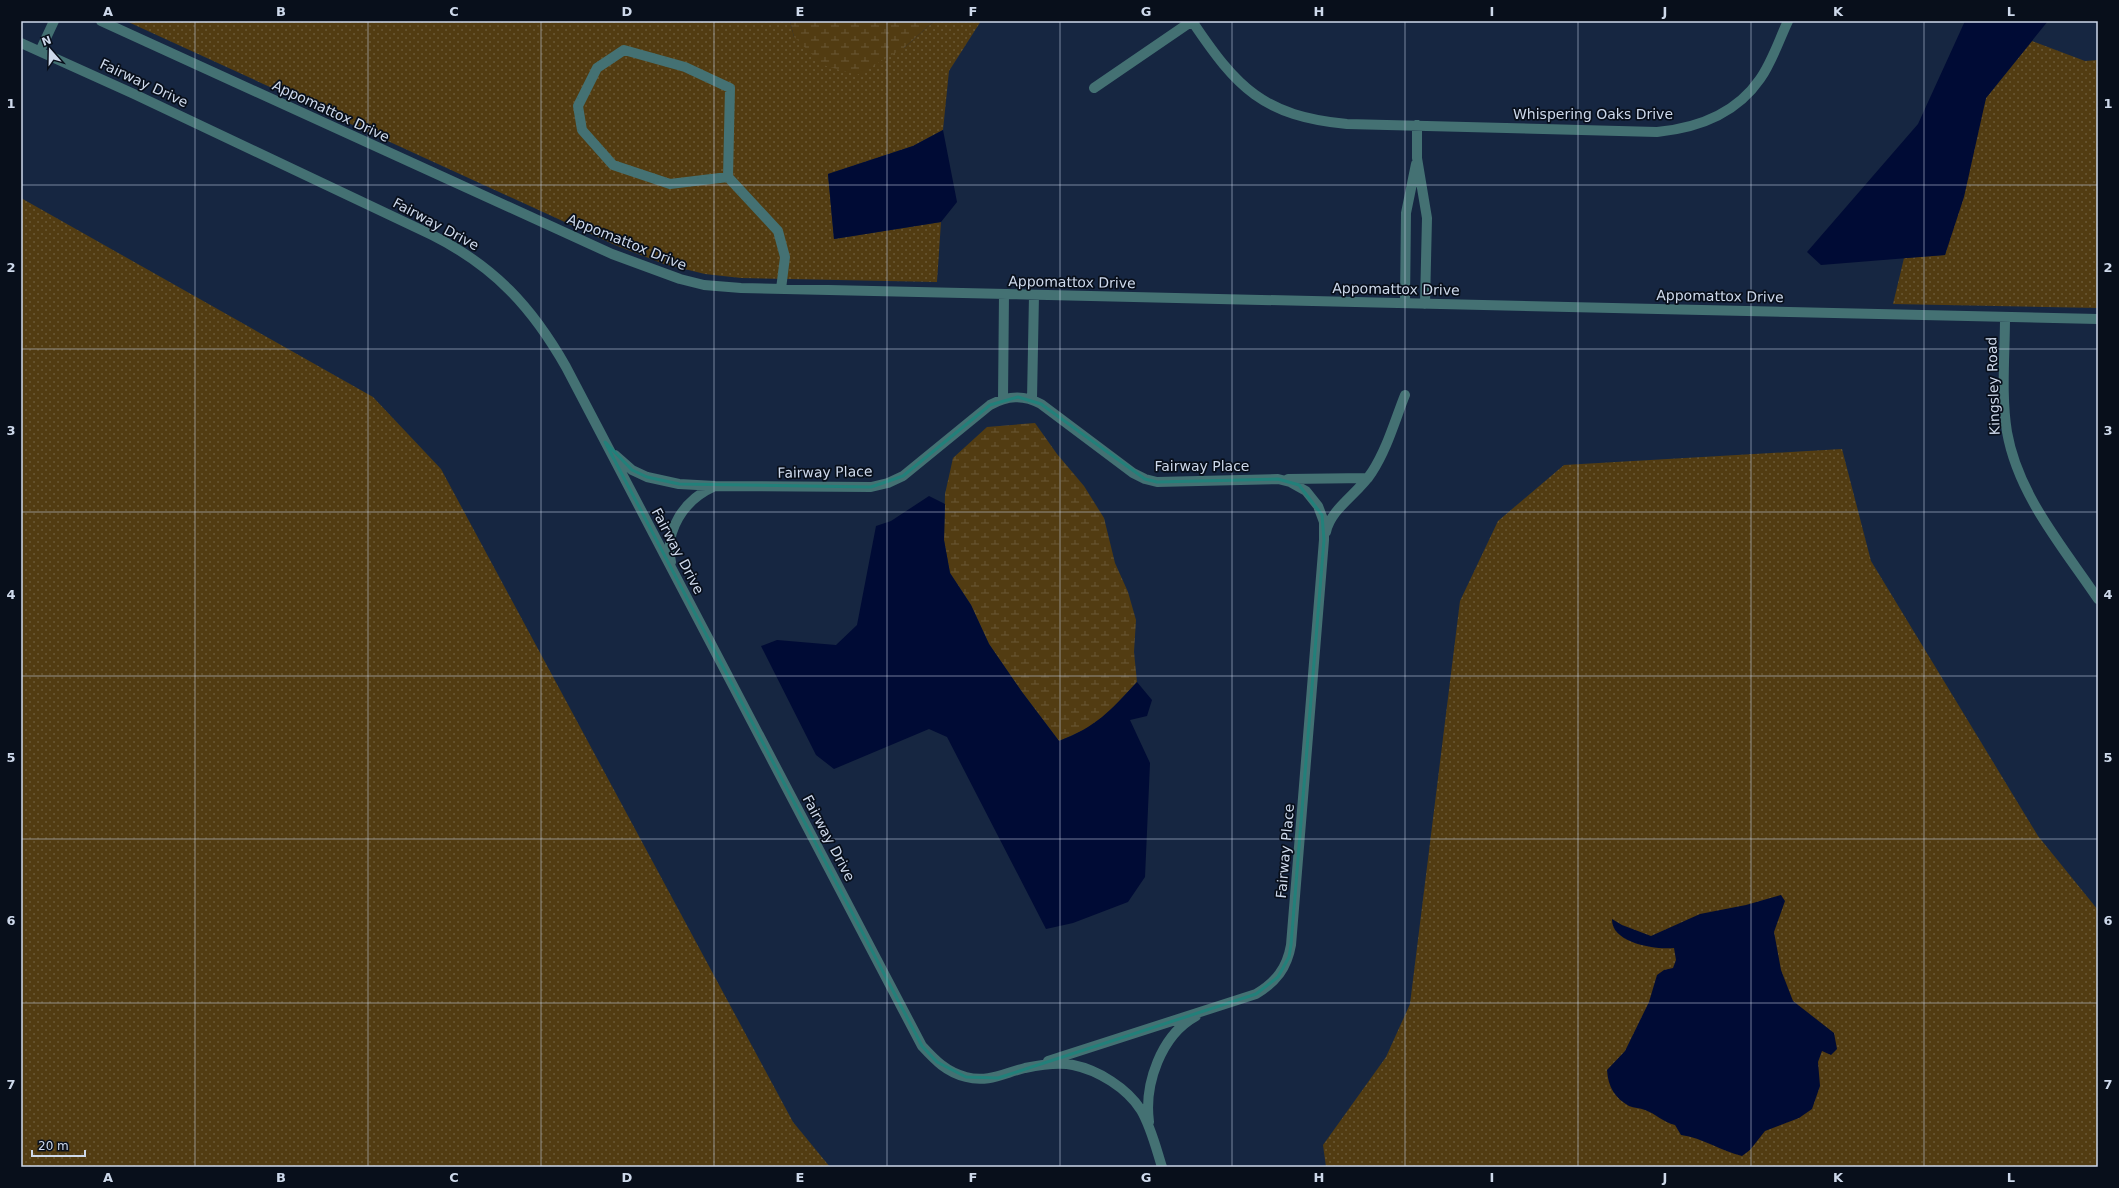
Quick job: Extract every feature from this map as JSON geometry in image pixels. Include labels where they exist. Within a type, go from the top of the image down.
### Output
[{"type":"street","points":[[40,51],[54,21]]},
{"type":"street","name":"Appomattox Drive","points":[[101,21],[605,251],[662,274],[704,284],[781,289],[2098,319]]},
{"type":"street","points":[[1094,88],[1192,21]]},
{"type":"street","name":"Whispering Oaks Drive","points":[[1192,21],[1214,54],[1230,74],[1249,91],[1271,105],[1294,115],[1320,121],[1657,132],[1695,126],[1712,120],[1727,110],[1751,90],[1766,69],[1788,21]]},
{"type":"street","name":"Fairway Drive","points":[[21,43],[338,190],[452,245],[470,256],[502,282],[535,318],[566,367],[922,1046],[936,1062],[951,1072],[966,1078],[998,1078],[1025,1068],[1056,1063],[1074,1065],[1109,1080],[1133,1100],[1141,1110],[1150,1129],[1162,1167]]},
{"type":"street","points":[[728,177],[670,184],[613,165],[582,130],[578,106],[597,68],[624,50],[685,66],[730,88],[728,177],[778,231],[785,257],[781,289]]},
{"type":"street","points":[[1417,125],[1417,158],[1427,218],[1425,304]]},
{"type":"street","points":[[1405,303],[1406,213],[1417,158]]},
{"type":"street","points":[[1003,399],[1004,294]]},
{"type":"street","points":[[1032,399],[1034,295]]},
{"type":"street","name":"Kingsley Road","points":[[2005,317],[2006,417],[2010,446],[2020,476],[2036,507],[2098,599]]},
{"type":"street","points":[[1324,540],[1327,526],[1332,517],[1368,478],[1380,458],[1405,395]]},
{"type":"street","name":"Fairway Place","points":[[605,442],[621,462],[632,470],[647,477],[679,484],[714,486],[871,487],[888,483],[903,476],[990,405],[1003,399],[1018,397],[1032,399],[1133,473],[1145,479],[1157,482],[1368,478]]},
{"type":"street","name":"Fairway Place","points":[[1025,1068],[1256,994],[1269,986],[1278,976],[1289,957],[1305,786],[1324,540],[1322,515],[1313,499],[1299,486],[1278,479]]},
{"type":"street","points":[[673,572],[669,544],[676,521],[692,500],[703,491],[714,486]]},
{"type":"street","points":[[1150,1129],[1147,1109],[1149,1091],[1158,1063],[1166,1047],[1182,1026],[1216,1007]]},
{"type":"highlighted area","points":[[1018,397],[1041,404],[1145,479],[1157,482],[1278,479],[1299,485],[1322,515],[1324,540],[1291,945],[1289,957],[1278,977],[1256,994],[998,1078],[966,1077],[937,1062],[922,1046],[605,442],[632,470],[647,477],[679,484],[871,487],[903,476],[990,405]]},
{"type":"green space","points":[[126,21],[790,21],[794,37],[904,48],[934,21],[981,21],[949,71],[943,130],[913,146],[828,174],[834,239],[941,222],[937,282],[741,278],[705,274],[664,264],[615,245]]},
{"type":"green space","points":[[790,21],[934,21],[904,48],[857,75],[823,65],[794,37]]},
{"type":"green space","points":[[2032,41],[2085,61],[2098,60],[2098,308],[1893,304],[1904,258],[1945,255],[1986,98]]},
{"type":"green space","points":[[21,198],[373,397],[441,469],[793,1122],[830,1167],[21,1167]]},
{"type":"green space","points":[[1035,423],[1057,454],[1084,486],[1104,518],[1115,563],[1128,592],[1136,620],[1134,652],[1137,682],[1113,708],[1091,727],[1059,741],[1022,692],[989,644],[971,605],[950,573],[944,540],[945,494],[953,458],[987,427]]},
{"type":"green space","points":[[1842,449],[1871,561],[2038,836],[2098,910],[2098,1167],[1326,1167],[1323,1145],[1386,1057],[1410,1004],[1460,601],[1498,521],[1564,465]]},
{"type":"water","points":[[1965,21],[2048,21],[1986,98],[1964,197],[1945,255],[1821,265],[1807,252],[1918,124]]},
{"type":"water","points":[[943,130],[957,202],[941,222],[834,239],[828,174],[913,146]]},
{"type":"water","points":[[929,496],[945,504],[944,540],[950,573],[971,605],[989,644],[1022,692],[1059,741],[1072,736],[1093,724],[1110,710],[1137,682],[1152,700],[1147,716],[1130,720],[1150,763],[1145,877],[1128,902],[1073,923],[1046,929],[947,737],[929,729],[834,769],[816,755],[761,646],[777,640],[836,645],[857,625],[876,526],[891,521]]},
{"type":"water","points":[[1781,895],[1785,901],[1774,932],[1781,970],[1793,1001],[1834,1033],[1837,1049],[1831,1055],[1822,1051],[1818,1062],[1820,1086],[1812,1109],[1799,1118],[1765,1131],[1750,1150],[1742,1156],[1697,1139],[1681,1135],[1675,1125],[1645,1110],[1629,1106],[1616,1096],[1613,1091],[1609,1082],[1607,1070],[1625,1051],[1649,1002],[1657,975],[1664,970],[1673,968],[1676,960],[1674,948],[1656,948],[1626,939],[1619,934],[1614,927],[1612,919],[1622,925],[1651,936],[1700,914],[1746,905]]}]
